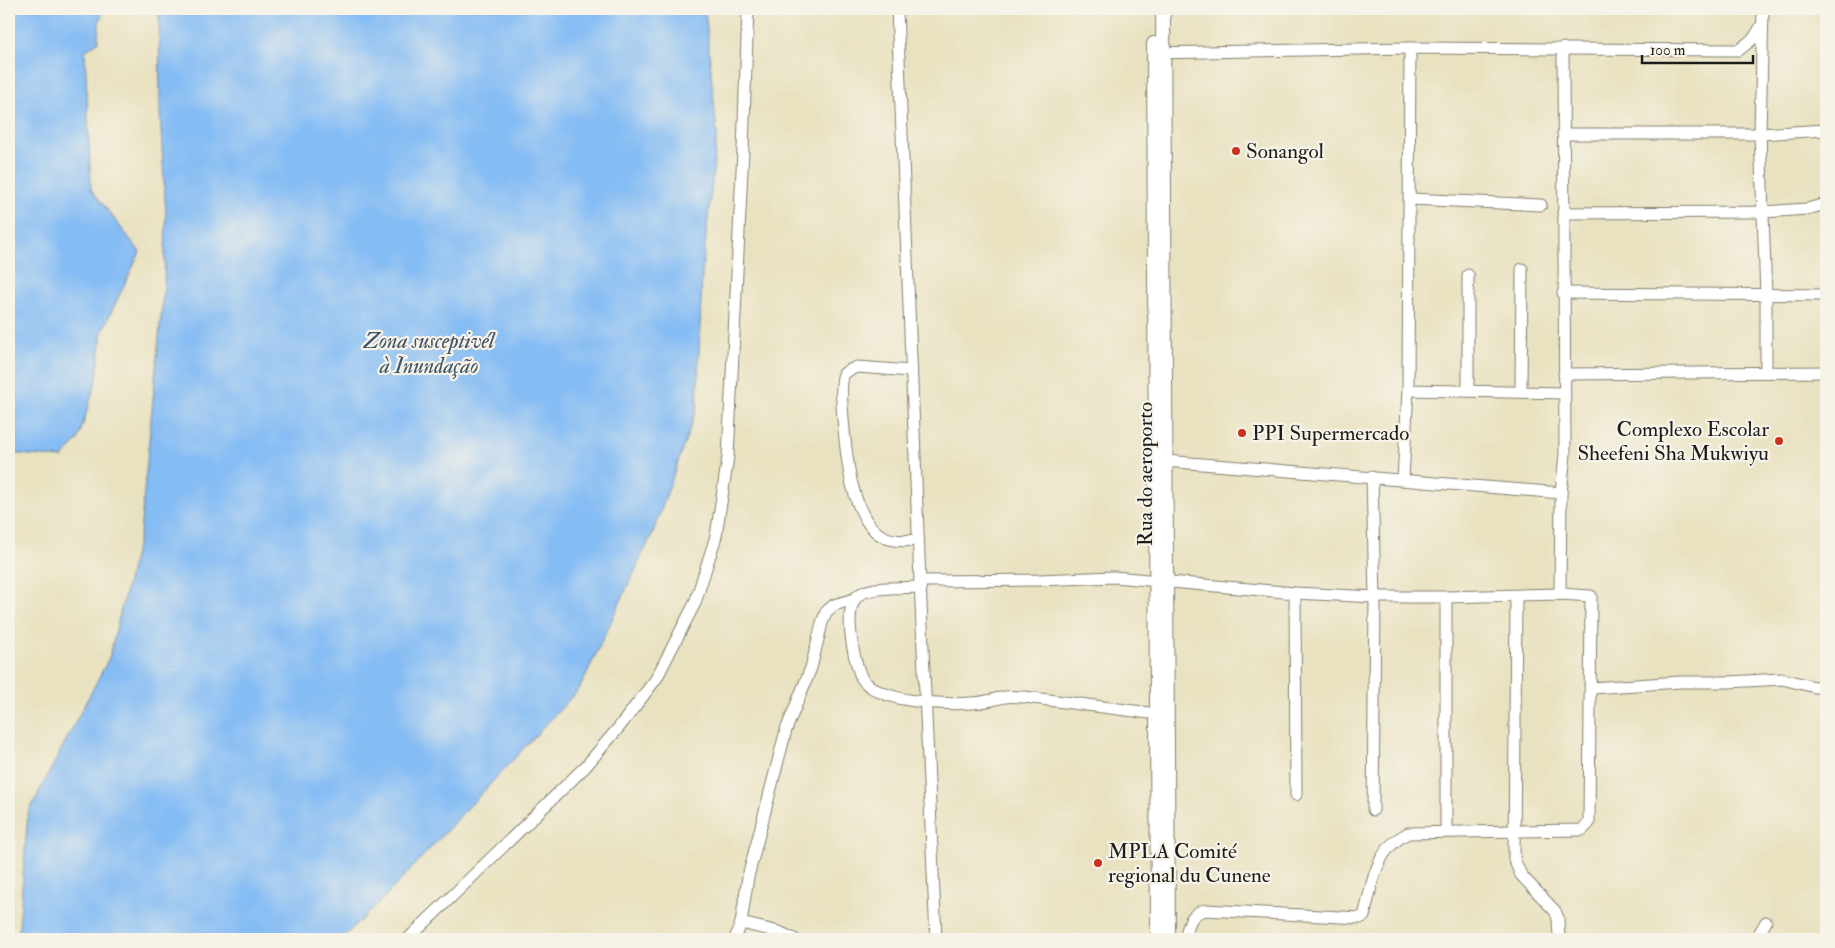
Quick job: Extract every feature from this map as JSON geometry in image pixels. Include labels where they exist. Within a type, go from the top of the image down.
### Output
[{"type":"main road","name":"Rua do aeroporto","points":[[1153,9],[1158,53],[1165,461],[1156,714],[1158,939]]},
{"type":"main road","name":"Rua do aeroporto","points":[[1163,9],[1158,53],[1160,582],[1168,939]]},
{"type":"street","points":[[408,939],[586,766],[609,740],[656,679],[695,603],[716,536],[728,457],[748,9]]},
{"type":"street","points":[[897,9],[936,939]]},
{"type":"street","points":[[1763,9],[1760,134],[1766,295],[1766,372]]},
{"type":"street","points":[[1158,53],[1410,48],[1740,50],[1754,38],[1762,25]]},
{"type":"street","points":[[1402,479],[1408,390],[1410,48]]},
{"type":"street","points":[[1560,594],[1561,493],[1565,454],[1563,48]]},
{"type":"street","points":[[1563,134],[1760,134],[1826,130]]},
{"type":"street","points":[[1410,199],[1541,205]]},
{"type":"street","points":[[1563,213],[1763,212],[1807,210],[1826,204]]},
{"type":"street","points":[[1522,269],[1522,392]]},
{"type":"street","points":[[1468,275],[1468,390]]},
{"type":"street","points":[[1563,293],[1826,295]]},
{"type":"street","points":[[911,371],[857,367],[850,369],[844,374],[842,382],[842,418],[852,486],[862,514],[874,530],[889,540],[918,540]]},
{"type":"street","points":[[1564,374],[1826,372]]},
{"type":"street","points":[[1408,390],[1564,393]]},
{"type":"street","points":[[1165,461],[1561,493]]},
{"type":"street","points":[[1372,478],[1375,597],[1373,810]]},
{"type":"street","points":[[735,939],[741,923],[748,877],[786,730],[811,668],[822,623],[826,612],[834,605],[854,599],[860,594],[868,591],[920,584],[1103,577],[1295,593],[1375,597],[1560,594],[1591,596],[1589,823],[1582,830],[1408,833],[1396,839],[1385,851],[1375,870],[1364,916],[1360,918],[1205,910],[1198,911],[1189,921],[1185,939]]},
{"type":"street","points":[[1295,593],[1296,795]]},
{"type":"street","points":[[1516,596],[1514,859],[1521,875],[1555,911],[1558,918],[1559,939]]},
{"type":"street","points":[[1446,597],[1446,832]]},
{"type":"street","points":[[854,599],[850,613],[852,641],[859,672],[864,682],[885,694],[926,702],[970,703],[1006,697],[1025,697],[1156,714]]},
{"type":"street","points":[[1591,688],[1680,682],[1782,679],[1826,688]]},
{"type":"street","points":[[1756,939],[1766,922]]},
{"type":"street","points":[[741,923],[780,932],[794,939]]},
{"type":"water","points":[[9,9],[104,9],[99,23],[98,42],[85,51],[91,189],[140,252],[102,331],[97,379],[78,440],[62,458],[9,453]]},
{"type":"water","name":"Zona susceptivél à Inundação","points":[[159,9],[705,9],[717,134],[702,274],[697,408],[654,530],[580,688],[380,902],[341,939],[18,939],[28,813],[109,658],[140,533],[164,285],[166,216],[160,113]]},
{"type":"place","name":"Sonangol","points":[[1236,151]]},
{"type":"place","name":"PPI Supermercado","points":[[1242,433]]},
{"type":"place","name":"Complexo Escolar Sheefeni Sha Mukwiyu","points":[[1779,441]]},
{"type":"place","name":"MPLA Comité regional du Cunene","points":[[1098,863]]}]
